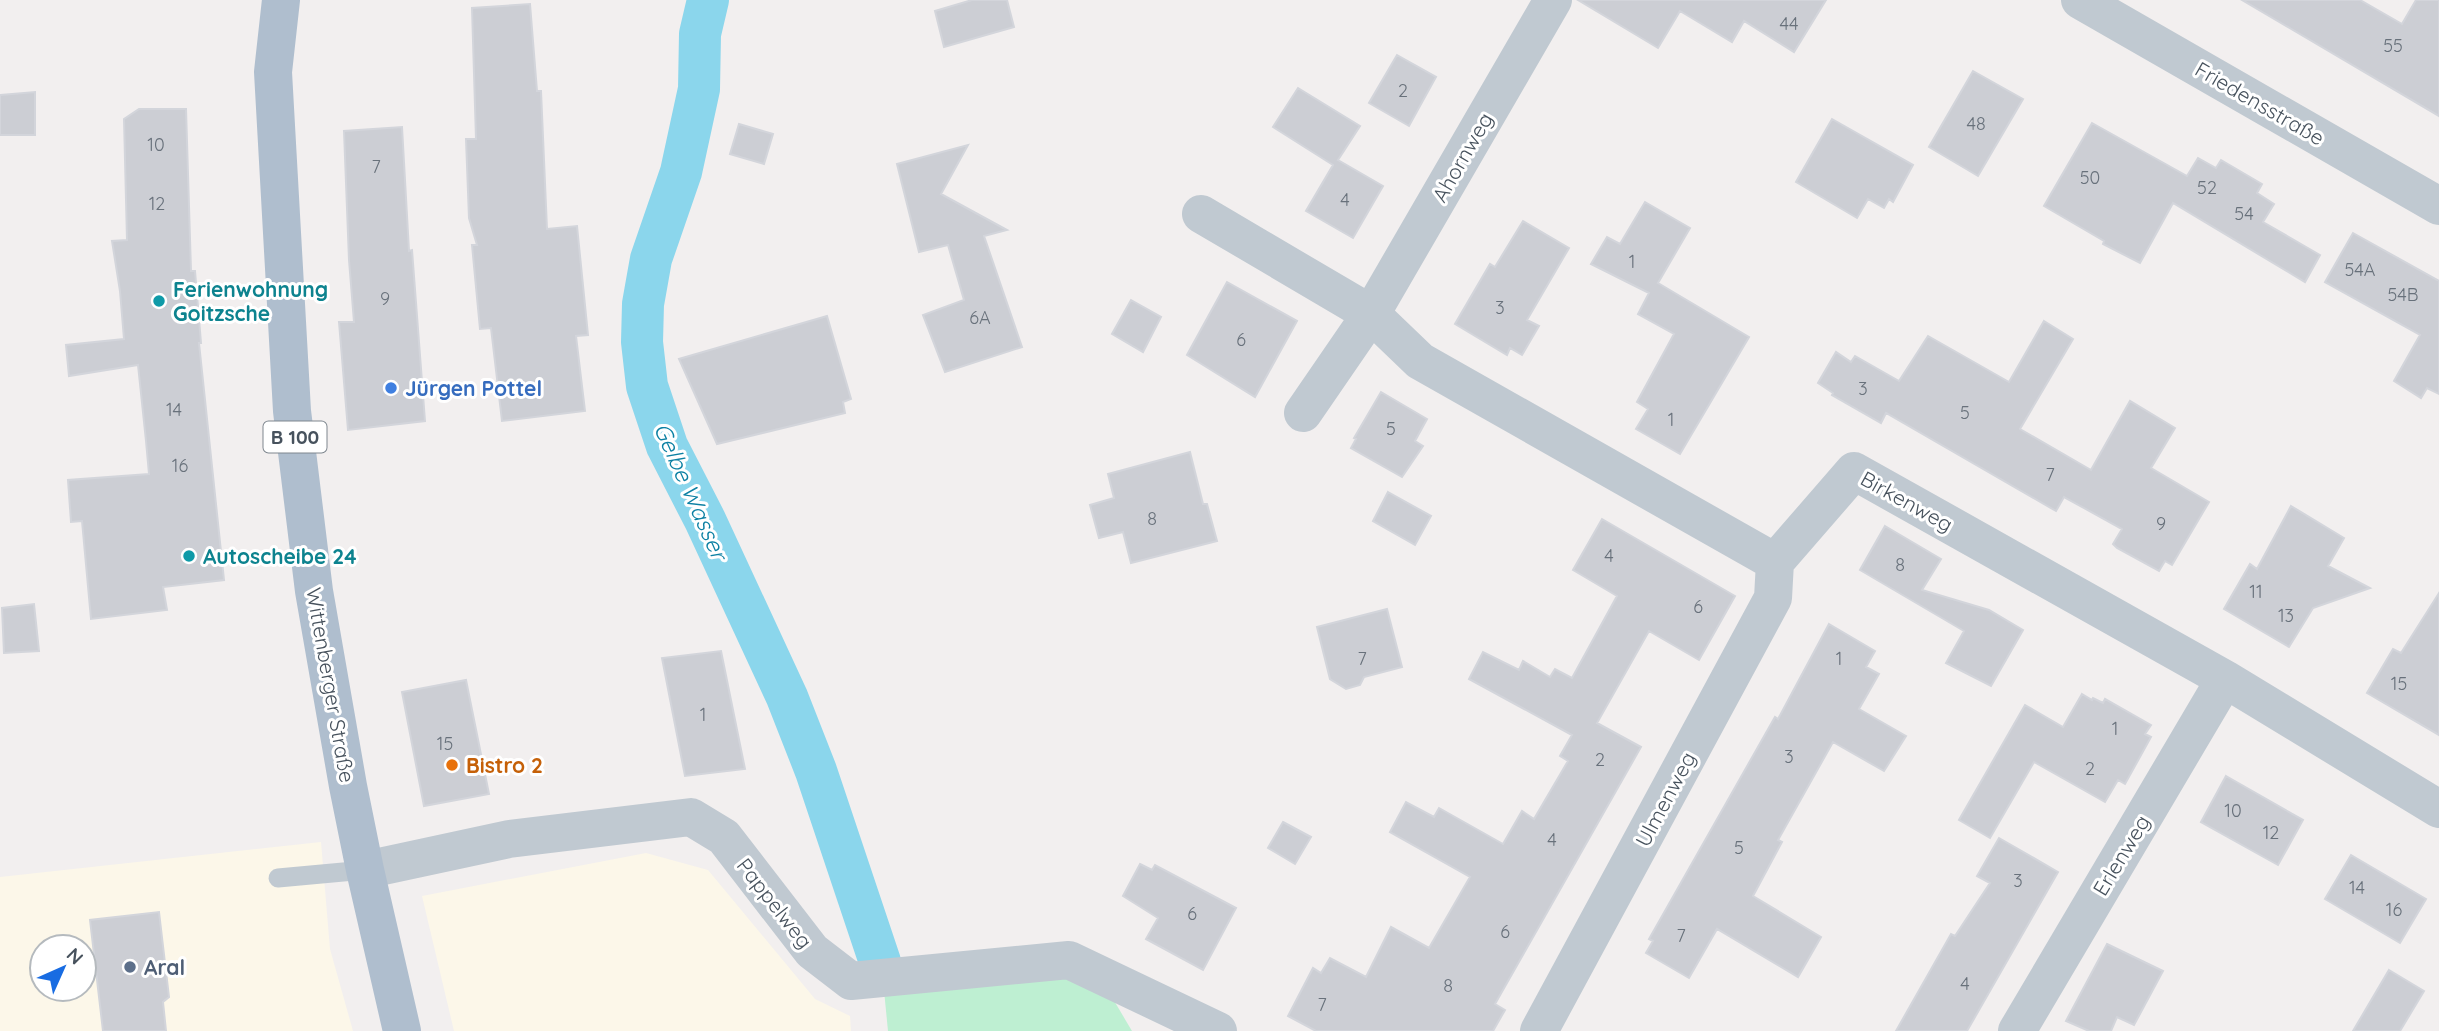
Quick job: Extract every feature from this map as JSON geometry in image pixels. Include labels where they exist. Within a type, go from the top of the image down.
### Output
[{"type":"main road","name":"Wittenberger Straße","points":[[281,0],[273,72],[292,411],[314,591],[365,870],[402,1031]]},
{"type":"street","name":"Ahornweg","points":[[1303,413],[1371,314],[1553,0]]},
{"type":"street","name":"Friedensstraße","points":[[2080,0],[2439,206]]},
{"type":"street","points":[[1200,214],[1371,314],[1420,361],[1775,562]]},
{"type":"street","name":"Birkenweg","points":[[1775,562],[1854,471],[2225,679],[2439,809]]},
{"type":"street","name":"Ulmenweg","points":[[1539,1031],[1773,598],[1775,562]]},
{"type":"street","name":"Erlenweg","points":[[2017,1031],[2225,679]]},
{"type":"street","name":"Pappelweg","points":[[365,870],[509,839],[691,817],[724,838],[812,951],[851,981],[1069,960],[1218,1031]]},
{"type":"lane","points":[[278,878],[365,870]]},
{"type":"shaded area","points":[[321,842],[330,949],[353,1031],[0,1031],[0,877]]},
{"type":"shaded area","points":[[646,853],[708,870],[815,999],[850,1016],[851,1031],[454,1031],[422,896]]},
{"type":"green space","points":[[1013,955],[1113,999],[1132,1031],[888,1031],[882,970]]},
{"type":"building","points":[[972,0],[1007,0],[1014,27],[944,47],[935,11]]},
{"type":"building","points":[[1578,0],[1826,0],[1794,52],[1744,21],[1732,42],[1680,11],[1658,48]]},
{"type":"building","points":[[2242,0],[2360,0],[2402,24],[2416,0],[2439,0],[2439,116]]},
{"type":"building","points":[[530,4],[537,91],[541,91],[547,229],[577,226],[588,335],[576,336],[585,411],[502,421],[491,328],[480,329],[472,245],[477,245],[469,218],[466,139],[476,139],[472,8]]},
{"type":"building","points":[[1397,55],[1436,77],[1409,126],[1369,103]]},
{"type":"building","points":[[1973,71],[2023,99],[1978,176],[1929,147]]},
{"type":"building","points":[[1298,88],[1360,126],[1338,160],[1383,186],[1353,238],[1306,211],[1333,165],[1273,127]]},
{"type":"building","points":[[35,92],[35,135],[0,135],[0,95]]},
{"type":"building","points":[[139,109],[186,109],[191,271],[195,271],[199,343],[224,580],[163,587],[167,610],[91,619],[82,521],[71,522],[68,480],[149,474],[146,441],[138,365],[69,376],[66,345],[124,339],[112,241],[127,240],[124,119]]},
{"type":"building","points":[[1832,119],[1913,165],[1893,202],[1889,199],[1884,208],[1868,199],[1857,218],[1796,182]]},
{"type":"building","points":[[2092,123],[2187,176],[2198,158],[2216,168],[2221,160],[2262,184],[2257,193],[2274,204],[2263,222],[2320,255],[2305,282],[2173,203],[2140,263],[2103,244],[2104,241],[2044,206]]},
{"type":"building","points":[[739,124],[773,134],[764,164],[730,154]]},
{"type":"building","points":[[402,127],[409,251],[412,250],[425,421],[348,430],[339,322],[354,322],[344,131]]},
{"type":"building","points":[[968,145],[941,194],[1007,230],[984,236],[1022,347],[945,372],[923,315],[964,300],[948,245],[919,252],[897,164]]},
{"type":"building","points":[[1645,202],[1690,228],[1658,283],[1749,337],[1680,454],[1636,429],[1648,409],[1637,402],[1674,334],[1638,314],[1649,293],[1591,264],[1607,237],[1620,244]]},
{"type":"building","points":[[1523,221],[1569,248],[1527,320],[1539,326],[1522,355],[1510,348],[1507,355],[1455,324],[1490,264],[1495,267]]},
{"type":"building","points":[[2353,233],[2439,281],[2439,394],[2427,388],[2421,398],[2394,381],[2420,335],[2325,282]]},
{"type":"building","points":[[1227,282],[1297,321],[1255,397],[1187,355]]},
{"type":"building","points":[[1131,300],[1161,317],[1143,352],[1112,334]]},
{"type":"building","points":[[827,316],[851,399],[843,402],[845,413],[717,444],[679,359]]},
{"type":"building","points":[[2044,321],[2073,339],[2020,429],[2091,470],[2130,401],[2175,428],[2151,468],[2209,502],[2172,565],[2165,561],[2159,571],[2113,544],[2122,529],[2064,497],[2056,511],[1886,413],[1881,423],[1832,395],[1833,393],[1818,383],[1836,352],[1851,362],[1855,356],[1899,381],[1928,336],[2009,382]]},
{"type":"building","points":[[1381,392],[1427,419],[1415,441],[1423,446],[1402,477],[1351,448]]},
{"type":"building","points":[[1190,452],[1203,504],[1207,504],[1217,541],[1131,563],[1123,532],[1099,538],[1090,505],[1114,498],[1108,474]]},
{"type":"building","points":[[1388,492],[1431,516],[1415,545],[1373,521]]},
{"type":"building","points":[[2291,506],[2344,538],[2328,566],[2370,588],[2313,608],[2289,647],[2224,609],[2250,564],[2257,569]]},
{"type":"building","points":[[1602,519],[1735,596],[1699,660],[1649,631],[1597,723],[1641,747],[1495,1004],[1505,1010],[1493,1031],[1316,1031],[1288,1016],[1313,968],[1321,973],[1330,958],[1366,977],[1391,927],[1429,948],[1470,877],[1390,832],[1406,802],[1434,817],[1439,808],[1503,844],[1522,811],[1534,819],[1568,761],[1560,756],[1572,735],[1469,679],[1483,652],[1519,670],[1523,661],[1550,677],[1555,669],[1572,678],[1617,596],[1573,570]]},
{"type":"building","points":[[1885,526],[1941,559],[1922,590],[1989,610],[2023,630],[1991,686],[1946,663],[1964,631],[1860,570]]},
{"type":"building","points":[[2439,593],[2439,735],[2367,693],[2393,649],[2401,653]]},
{"type":"building","points":[[34,604],[39,651],[4,653],[2,608]]},
{"type":"building","points":[[1387,609],[1402,667],[1364,677],[1360,685],[1346,689],[1330,679],[1317,627]]},
{"type":"building","points":[[1829,624],[1875,651],[1866,667],[1879,674],[1859,709],[1906,736],[1884,771],[1833,742],[1778,840],[1782,842],[1753,896],[1821,937],[1798,977],[1717,929],[1689,978],[1646,953],[1653,941],[1649,939],[1775,717],[1778,719]]},
{"type":"building","points":[[721,651],[745,769],[685,776],[662,658]]},
{"type":"building","points":[[466,680],[489,794],[424,806],[402,692]]},
{"type":"building","points":[[2082,694],[2103,703],[2105,699],[2151,725],[2145,734],[2151,737],[2125,784],[2118,780],[2105,802],[2034,762],[1990,838],[1959,820],[2025,705],[2063,727]]},
{"type":"building","points":[[2226,776],[2303,820],[2278,865],[2201,822]]},
{"type":"building","points":[[1283,822],[1311,837],[1295,864],[1268,848]]},
{"type":"building","points":[[1999,838],[2058,872],[1967,1031],[1896,1031],[1951,934],[1955,936],[1990,883],[1977,876]]},
{"type":"building","points":[[2351,855],[2426,899],[2400,943],[2325,899]]},
{"type":"building","points":[[1140,864],[1152,870],[1155,865],[1236,908],[1203,970],[1146,939],[1158,918],[1123,896]]},
{"type":"building","name":"Aral","points":[[159,912],[169,997],[163,1002],[166,1031],[103,1031],[98,988],[98,933],[92,933],[90,920]]},
{"type":"building","points":[[2107,944],[2163,971],[2134,1025],[2117,1017],[2111,1031],[2089,1031],[2066,1021]]},
{"type":"building","points":[[2389,970],[2424,991],[2400,1031],[2353,1031]]},
{"type":"waterway","name":"Gelbe Wasser","points":[[708,0],[700,34],[699,89],[681,172],[651,259],[643,304],[642,342],[647,386],[667,446],[705,520],[787,697],[816,771],[880,962]]},
{"type":"place","name":"Ferienwohnung Goitzsche","points":[[159,301]]},
{"type":"place","name":"Jürgen Pottel","points":[[391,388]]},
{"type":"place","name":"Autoscheibe 24","points":[[189,556]]},
{"type":"place","name":"Bistro 2","points":[[452,765]]},
{"type":"place","name":"Aral","points":[[130,967]]}]
